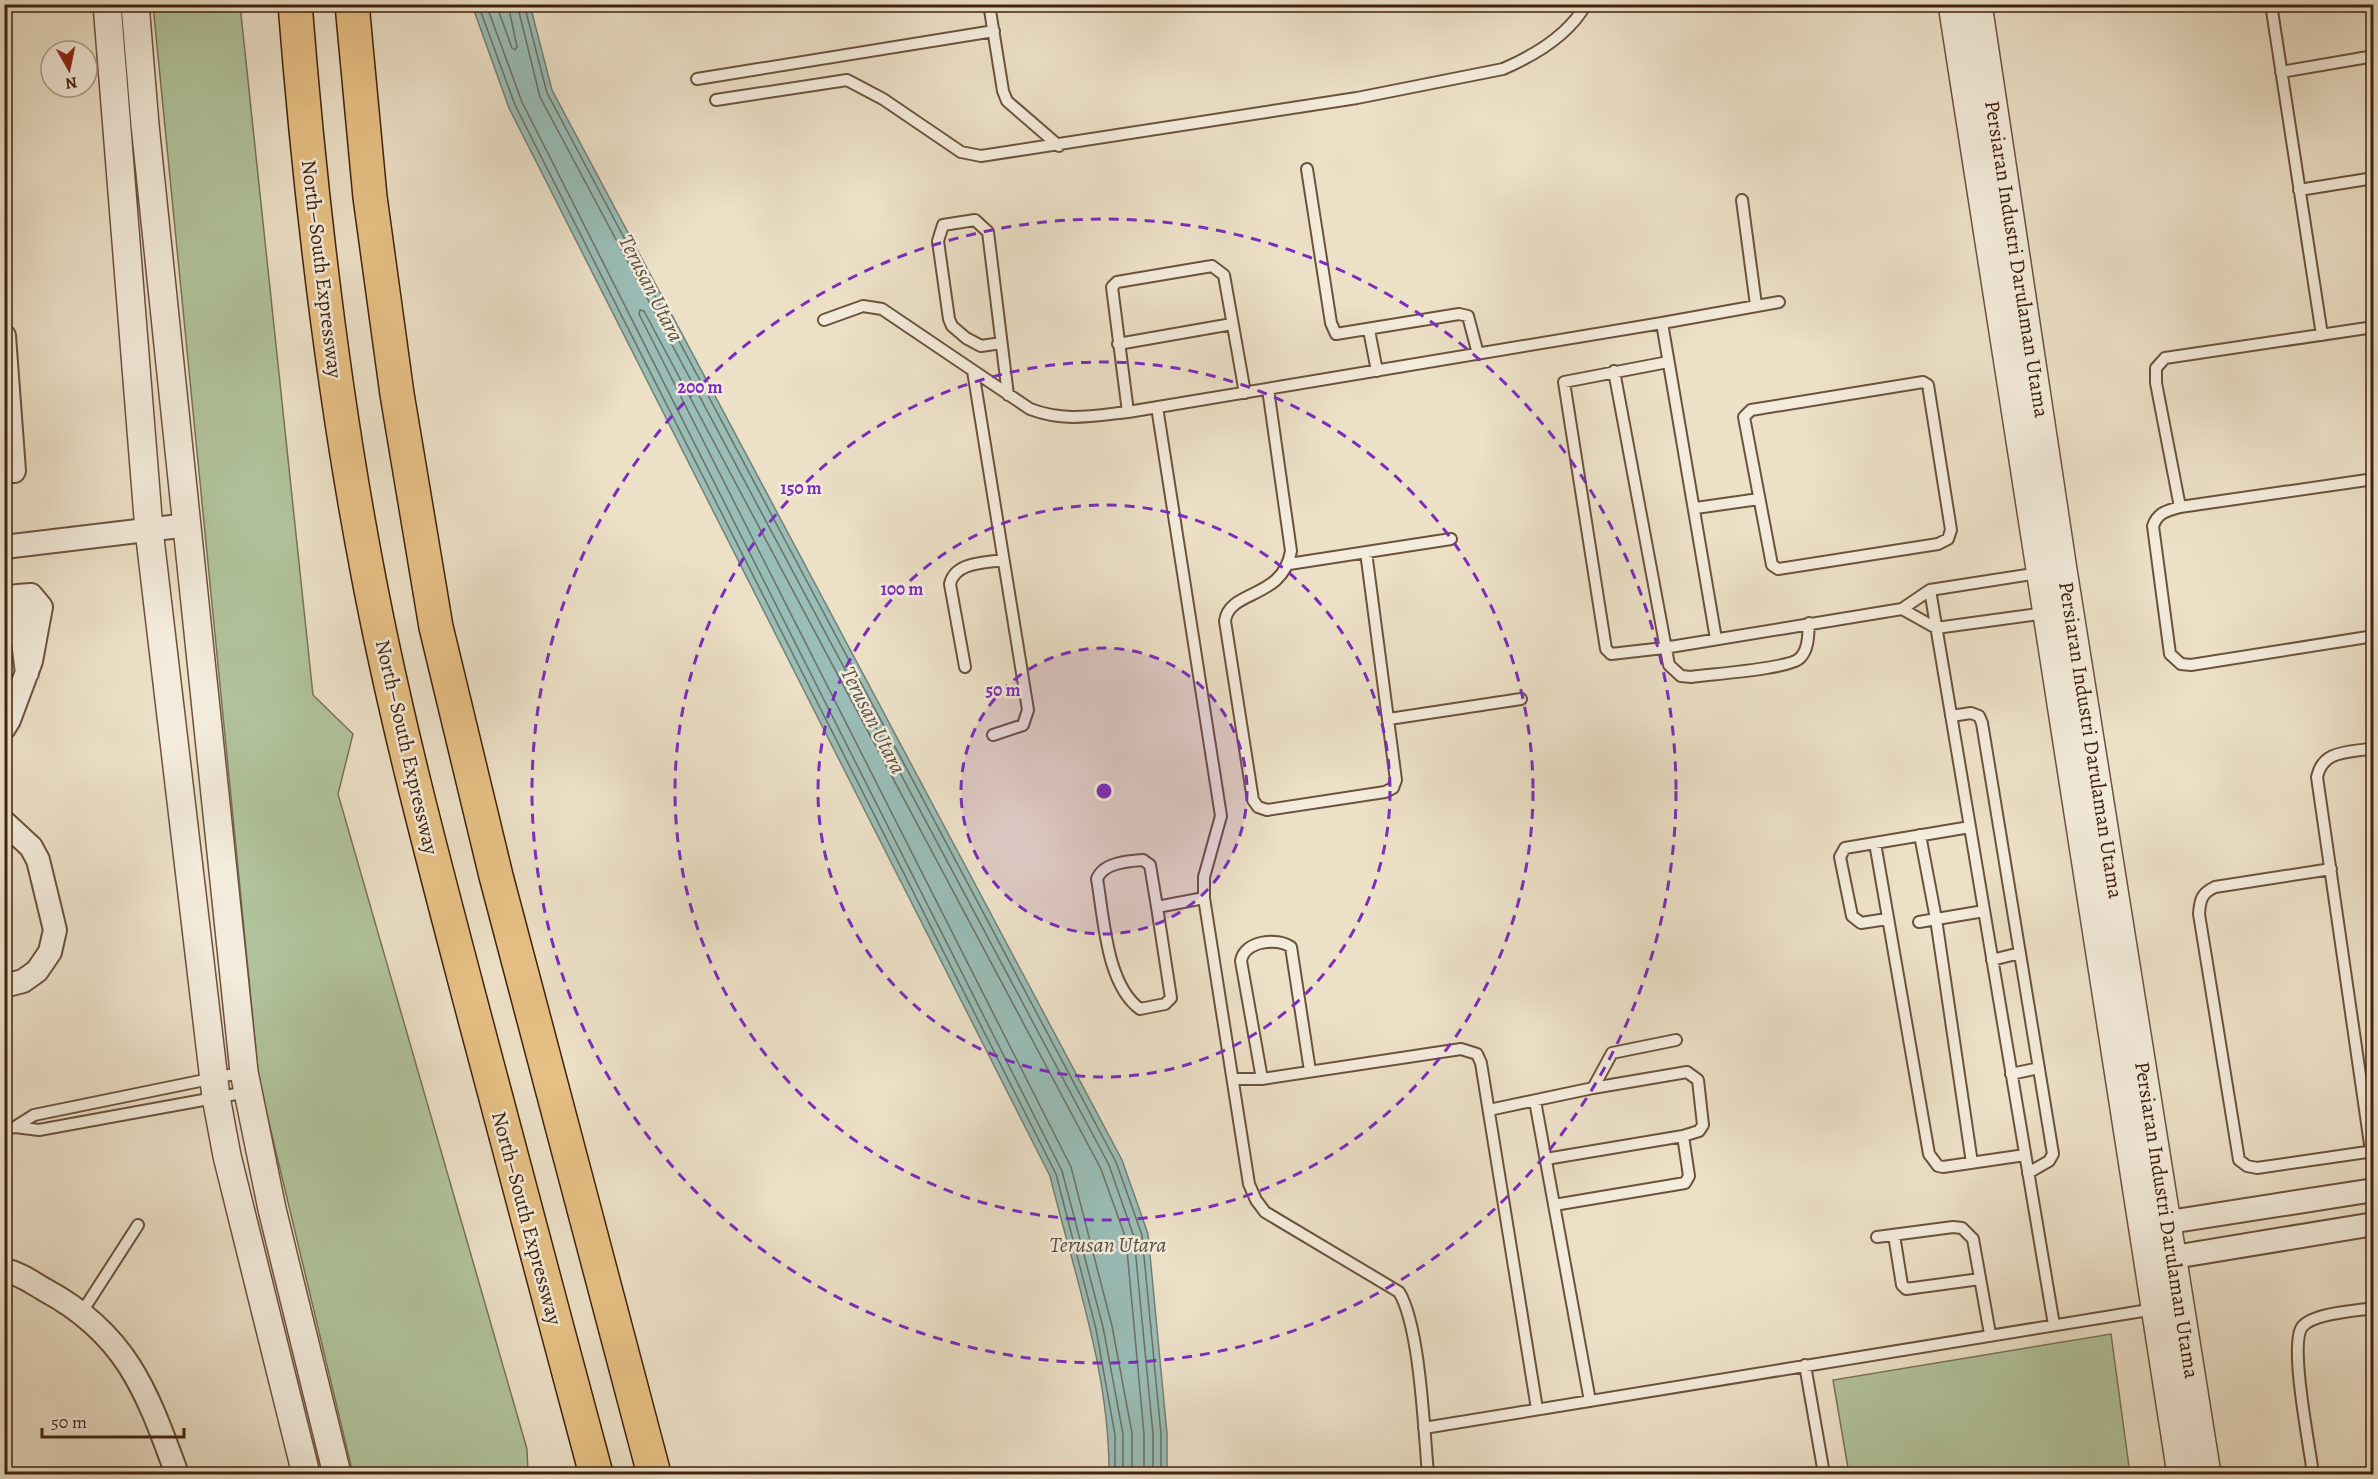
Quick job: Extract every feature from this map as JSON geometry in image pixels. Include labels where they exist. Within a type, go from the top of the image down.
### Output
[{"type":"highway","name":"North–South Expressway","points":[[295,4],[305,129],[329,339],[368,577],[402,736],[436,873],[596,1474]]},
{"type":"highway","points":[[352,4],[370,196],[397,394],[436,627],[496,876],[654,1474]]},
{"type":"street","points":[[107,4],[150,530],[214,1087],[227,1156],[306,1474]]},
{"type":"street","points":[[135,4],[145,125],[246,1082],[272,1209],[337,1474]]},
{"type":"street","name":"Persiaran Industri Darulaman Utama","points":[[1952,4],[2059,611],[2162,1259],[2181,1474]]},
{"type":"street","name":"Persiaran Industri Darulaman Utama","points":[[1977,4],[2052,571]]},
{"type":"street","points":[[4,336],[14,471]]},
{"type":"street","points":[[4,547],[188,525]]},
{"type":"street","points":[[4,729],[27,673]]},
{"type":"street","points":[[4,822],[31,847],[38,860],[55,930],[50,952],[37,971],[23,981],[4,986]]},
{"type":"street","points":[[2156,1224],[2373,1190]]},
{"type":"street","points":[[2162,1259],[2373,1224]]},
{"type":"street","points":[[4,1270],[82,1311],[117,1345],[132,1369],[157,1420],[177,1474]]},
{"type":"street","name":"Persiaran Industri Darulaman Utama","points":[[2168,1307],[2207,1474]]},
{"type":"lane","points":[[989,4],[1003,91],[1007,100],[1059,146]]},
{"type":"lane","points":[[716,100],[847,80],[883,99],[961,152],[972,156],[1059,146],[1357,98],[1503,69],[1525,59],[1551,42],[1586,4]]},
{"type":"lane","points":[[2271,4],[2322,335]]},
{"type":"lane","points":[[697,79],[994,31]]},
{"type":"lane","points":[[2281,72],[2373,56]]},
{"type":"lane","points":[[1307,169],[1333,330],[1341,335],[1459,314],[1468,316],[1478,354]]},
{"type":"lane","points":[[2299,190],[2373,178]]},
{"type":"lane","points":[[1742,200],[1756,305]]},
{"type":"lane","points":[[1001,343],[981,346],[952,326],[938,241],[943,225],[975,220],[988,232],[1008,395]]},
{"type":"lane","points":[[1128,412],[1112,287],[1117,282],[1212,266],[1224,275],[1245,393]]},
{"type":"lane","points":[[824,320],[872,305],[909,326],[1030,409],[1052,417],[1075,418],[1245,393],[1779,302]]},
{"type":"lane","points":[[1662,323],[1696,508],[1716,639]]},
{"type":"lane","points":[[1118,344],[1232,324]]},
{"type":"lane","points":[[2180,507],[2156,383],[2156,368],[2165,358],[2373,327]]},
{"type":"lane","points":[[1369,330],[1377,370]]},
{"type":"lane","points":[[1668,362],[1564,382],[1563,388],[1606,649],[1611,654],[1664,648],[1902,609],[1930,590],[2052,571]]},
{"type":"lane","points":[[972,371],[1028,710],[1023,725],[993,735]]},
{"type":"lane","points":[[1614,371],[1669,665],[1681,676],[1691,677],[1788,664],[1802,656],[1806,648],[1809,623]]},
{"type":"lane","points":[[1923,382],[1928,385],[1951,530],[1948,538],[1938,544],[1778,569],[1768,557],[1759,499],[1744,417],[1751,410],[1923,382]]},
{"type":"lane","points":[[1268,389],[1291,552],[1289,564],[1273,585],[1232,605],[1226,612],[1225,621],[1253,800],[1258,807],[1267,810],[1385,792],[1393,788],[1396,780],[1366,552]]},
{"type":"lane","points":[[1156,407],[1221,816],[1204,877],[1204,898],[1250,1184],[1260,1206],[1282,1224],[1399,1292],[1404,1301],[1416,1357],[1428,1474]]},
{"type":"lane","points":[[2373,479],[2180,507],[2163,512],[2156,517],[2153,526],[2170,654],[2175,661],[2191,664],[2373,636]]},
{"type":"lane","points":[[1696,508],[1759,499]]},
{"type":"lane","points":[[1289,564],[1451,539]]},
{"type":"lane","points":[[965,667],[950,584],[952,574],[959,568],[1003,560]]},
{"type":"lane","points":[[1930,590],[2054,1324]]},
{"type":"lane","points":[[1902,609],[1936,628],[2059,611]]},
{"type":"lane","points":[[1389,719],[1521,699]]},
{"type":"lane","points":[[1951,716],[1971,713],[1979,716],[1982,723],[2053,1154],[2049,1161],[2028,1173]]},
{"type":"lane","points":[[2331,869],[2215,887],[2204,892],[2199,901],[2199,914],[2239,1160],[2247,1166],[2257,1168],[2372,1151],[2331,869],[2317,777],[2320,764],[2330,756],[2373,748]]},
{"type":"lane","points":[[1887,920],[1861,923],[1852,916],[1840,857],[1845,848],[1970,827]]},
{"type":"lane","points":[[1920,835],[1936,919],[1972,1163]]},
{"type":"lane","points":[[1875,843],[1929,1154],[1938,1166],[2025,1155]]},
{"type":"lane","points":[[1143,860],[1150,865],[1157,907],[1171,998],[1165,1004],[1140,1009],[1129,996],[1111,961],[1097,879],[1100,872],[1105,867],[1143,860]]},
{"type":"lane","points":[[1157,907],[1204,898]]},
{"type":"lane","points":[[1919,922],[1984,911]]},
{"type":"lane","points":[[1262,1079],[1241,961],[1242,952],[1248,946],[1280,943],[1292,948],[1310,1071]]},
{"type":"lane","points":[[1992,960],[2020,953]]},
{"type":"lane","points":[[1593,1088],[1612,1053],[1676,1040]]},
{"type":"lane","points":[[1234,1079],[1262,1079],[1461,1049],[1477,1054],[1481,1063],[1489,1110],[1537,1409]]},
{"type":"lane","points":[[2011,1074],[2039,1068]]},
{"type":"lane","points":[[1489,1110],[1593,1088],[1687,1072],[1698,1080],[1703,1125],[1699,1131],[1683,1136],[1546,1159]]},
{"type":"lane","points":[[10,1128],[34,1115],[246,1082]]},
{"type":"lane","points":[[10,1128],[39,1130],[214,1087],[246,1082]]},
{"type":"lane","points":[[1535,1101],[1590,1401]]},
{"type":"lane","points":[[1554,1205],[1685,1183],[1689,1176],[1683,1136]]},
{"type":"lane","points":[[82,1311],[138,1226]]},
{"type":"lane","points":[[1877,1237],[1953,1227],[1962,1228],[1973,1239],[1990,1334]]},
{"type":"lane","points":[[1894,1235],[1902,1285],[1906,1288],[1980,1279]]},
{"type":"lane","points":[[1424,1428],[1990,1334],[2168,1307]]},
{"type":"lane","points":[[2313,1474],[2298,1362],[2298,1340],[2302,1326],[2316,1317],[2373,1308]]},
{"type":"lane","points":[[1805,1365],[1824,1474]]},
{"type":"green space","points":[[153,5],[240,5],[313,695],[353,734],[338,794],[527,1449],[528,1474],[353,1474],[259,1081]]},
{"type":"green space","points":[[2111,1334],[2130,1474],[1849,1474],[1833,1380]]},
{"type":"water","name":"Terusan Utara","points":[[472,5],[530,5],[552,90],[1122,1160],[1148,1234],[1167,1434],[1167,1474],[1109,1474],[1108,1436],[1097,1361],[1050,1176],[509,108]]}]
